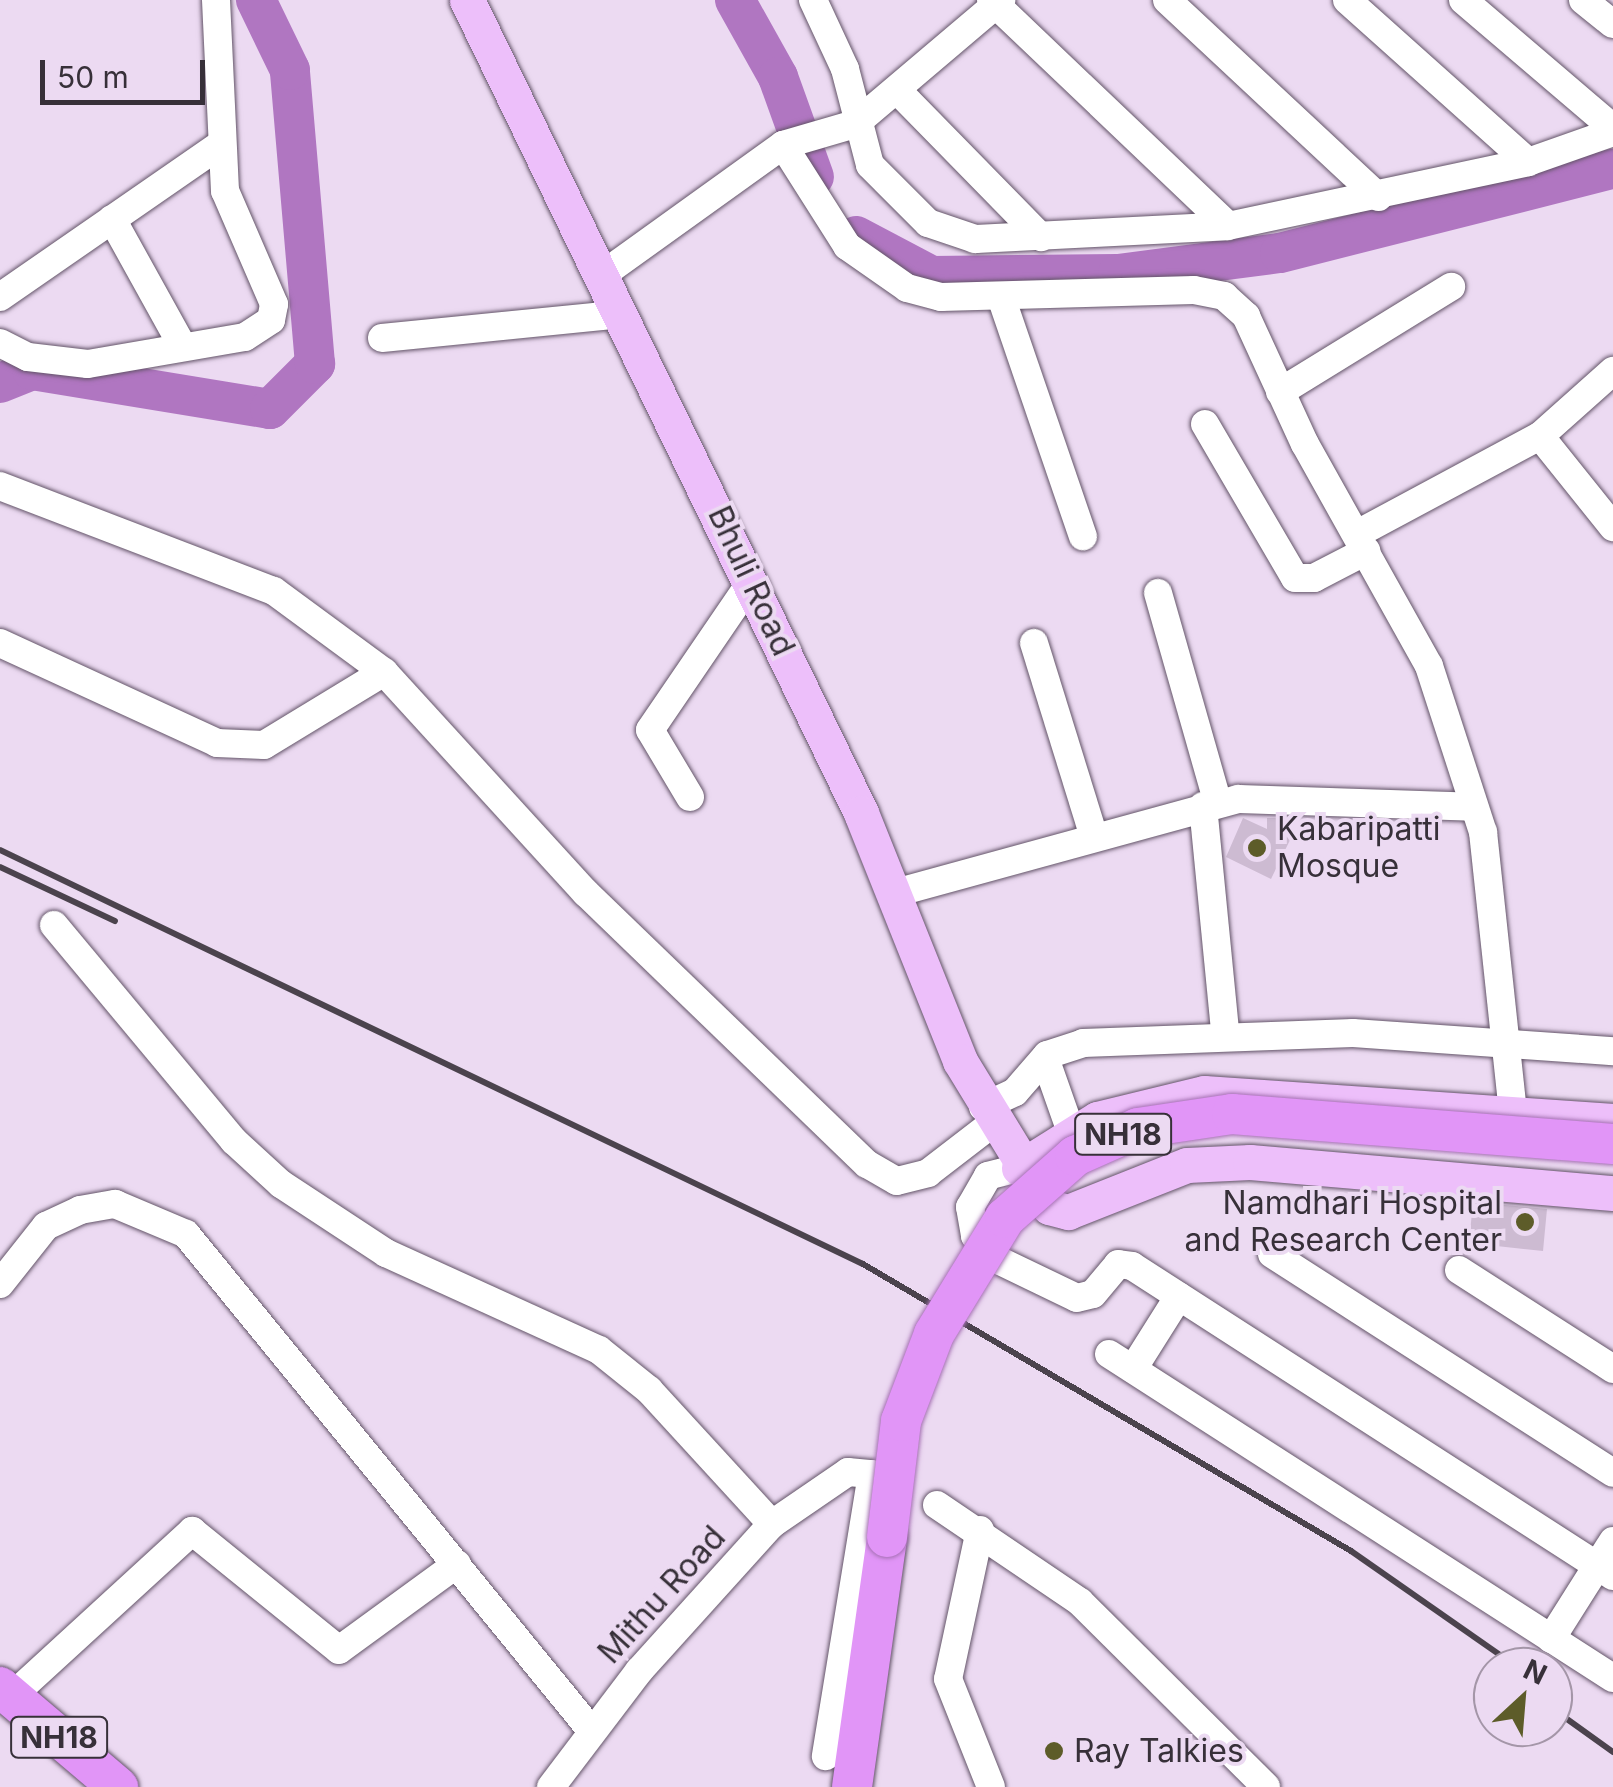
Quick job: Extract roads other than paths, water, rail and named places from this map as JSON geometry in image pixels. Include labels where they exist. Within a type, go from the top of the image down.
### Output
[{"type":"highway","name":"NH18","points":[[874,1787],[898,1538],[900,1421],[934,1334],[1005,1218],[1075,1156],[1138,1128],[1232,1114],[1613,1144]]},
{"type":"highway","name":"NH18","points":[[852,1787],[898,1538],[926,1427],[962,1328],[1035,1220],[1091,1173],[1161,1144],[1268,1134],[1613,1165]]},
{"type":"highway","name":"NH18","points":[[4,1702],[77,1787]]},
{"type":"highway","name":"NH18","points":[[4,1702],[118,1787]]},
{"type":"main road","name":"Bhuli Road","points":[[466,0],[751,582],[894,893],[988,1115],[1049,1207],[1068,1212],[1155,1172],[1250,1162],[1613,1193]]},
{"type":"main road","points":[[1020,1168],[1071,1132],[1134,1106],[1218,1092],[1613,1122]]},
{"type":"street","points":[[0,342],[28,357],[88,364],[260,333],[271,320],[274,304],[225,191],[218,146],[216,0]]},
{"type":"street","points":[[813,0],[844,69],[854,124],[892,196],[928,224],[974,239],[1228,226],[1528,162],[1613,130],[1463,0]]},
{"type":"street","points":[[1167,0],[1378,197]]},
{"type":"street","points":[[1348,0],[1528,162]]},
{"type":"street","points":[[1583,0],[1613,24]]},
{"type":"street","points":[[602,275],[788,143],[854,124],[996,1],[1228,226]]},
{"type":"street","points":[[897,90],[1042,237]]},
{"type":"street","points":[[788,143],[826,218],[875,271],[941,297],[1224,296],[1246,316],[1280,392],[1429,666],[1474,807],[1513,1048],[1513,1112]]},
{"type":"street","points":[[0,297],[218,146]]},
{"type":"street","points":[[112,219],[183,348]]},
{"type":"street","points":[[1280,392],[1451,287]]},
{"type":"street","points":[[1001,297],[1083,536]]},
{"type":"street","points":[[382,338],[622,314]]},
{"type":"street","points":[[1205,424],[1295,578],[1540,436],[1613,371]]},
{"type":"street","points":[[1540,436],[1613,527]]},
{"type":"street","points":[[0,486],[274,591],[335,630],[384,672],[586,893],[868,1164],[897,1181],[928,1173],[1016,1092],[1045,1058],[1083,1044],[1225,1032],[1613,1051]]},
{"type":"street","points":[[690,797],[650,730],[751,582]]},
{"type":"street","points":[[1158,593],[1210,805],[1225,1032]]},
{"type":"street","points":[[1034,642],[1094,838]]},
{"type":"street","points":[[0,643],[216,743],[264,745],[384,672]]},
{"type":"street","points":[[894,893],[1210,805],[1308,794],[1474,807]]},
{"type":"street","points":[[54,924],[234,1142],[281,1184],[386,1253],[600,1350],[649,1390],[772,1524]]},
{"type":"street","points":[[1045,1058],[1071,1132]]},
{"type":"street","points":[[1020,1168],[988,1176],[970,1207],[975,1236],[1000,1261],[1069,1298],[1094,1294],[1124,1263],[1605,1571]]},
{"type":"street","points":[[0,1284],[46,1226],[80,1210],[114,1204],[155,1214],[216,1264],[591,1730]]},
{"type":"street","points":[[1272,1254],[1613,1473]]},
{"type":"street","points":[[1459,1270],[1613,1369]]},
{"type":"street","points":[[1179,1296],[1121,1362],[1613,1678]]},
{"type":"street","name":"Mithu Road","points":[[551,1787],[591,1730],[772,1524],[848,1472],[872,1474],[826,1756]]},
{"type":"street","points":[[937,1505],[980,1530],[1142,1657],[1266,1787]]},
{"type":"street","points":[[980,1530],[948,1679],[991,1787]]},
{"type":"street","points":[[4,1702],[192,1531],[340,1650],[457,1564]]},
{"type":"street","points":[[1551,1639],[1605,1571],[1613,1541]]},
{"type":"waterway","points":[[0,383],[32,370],[270,409],[315,364],[290,70],[256,0]]},
{"type":"waterway","points":[[735,0],[778,77],[814,177]]},
{"type":"waterway","points":[[856,236],[932,276],[1118,274],[1280,253],[1613,169]]},
{"type":"railway","points":[[0,850],[863,1264],[1351,1551],[1488,1647]]},
{"type":"railway","points":[[0,867],[115,921]]},
{"type":"railway","points":[[1573,1723],[1613,1752]]},
{"type":"place","name":"Kabaripatti Mosque","points":[[1257,848]]},
{"type":"place","name":"Namdhari Hospital and Research Center","points":[[1525,1222]]},
{"type":"place","name":"Ray Talkies","points":[[1054,1751]]}]
